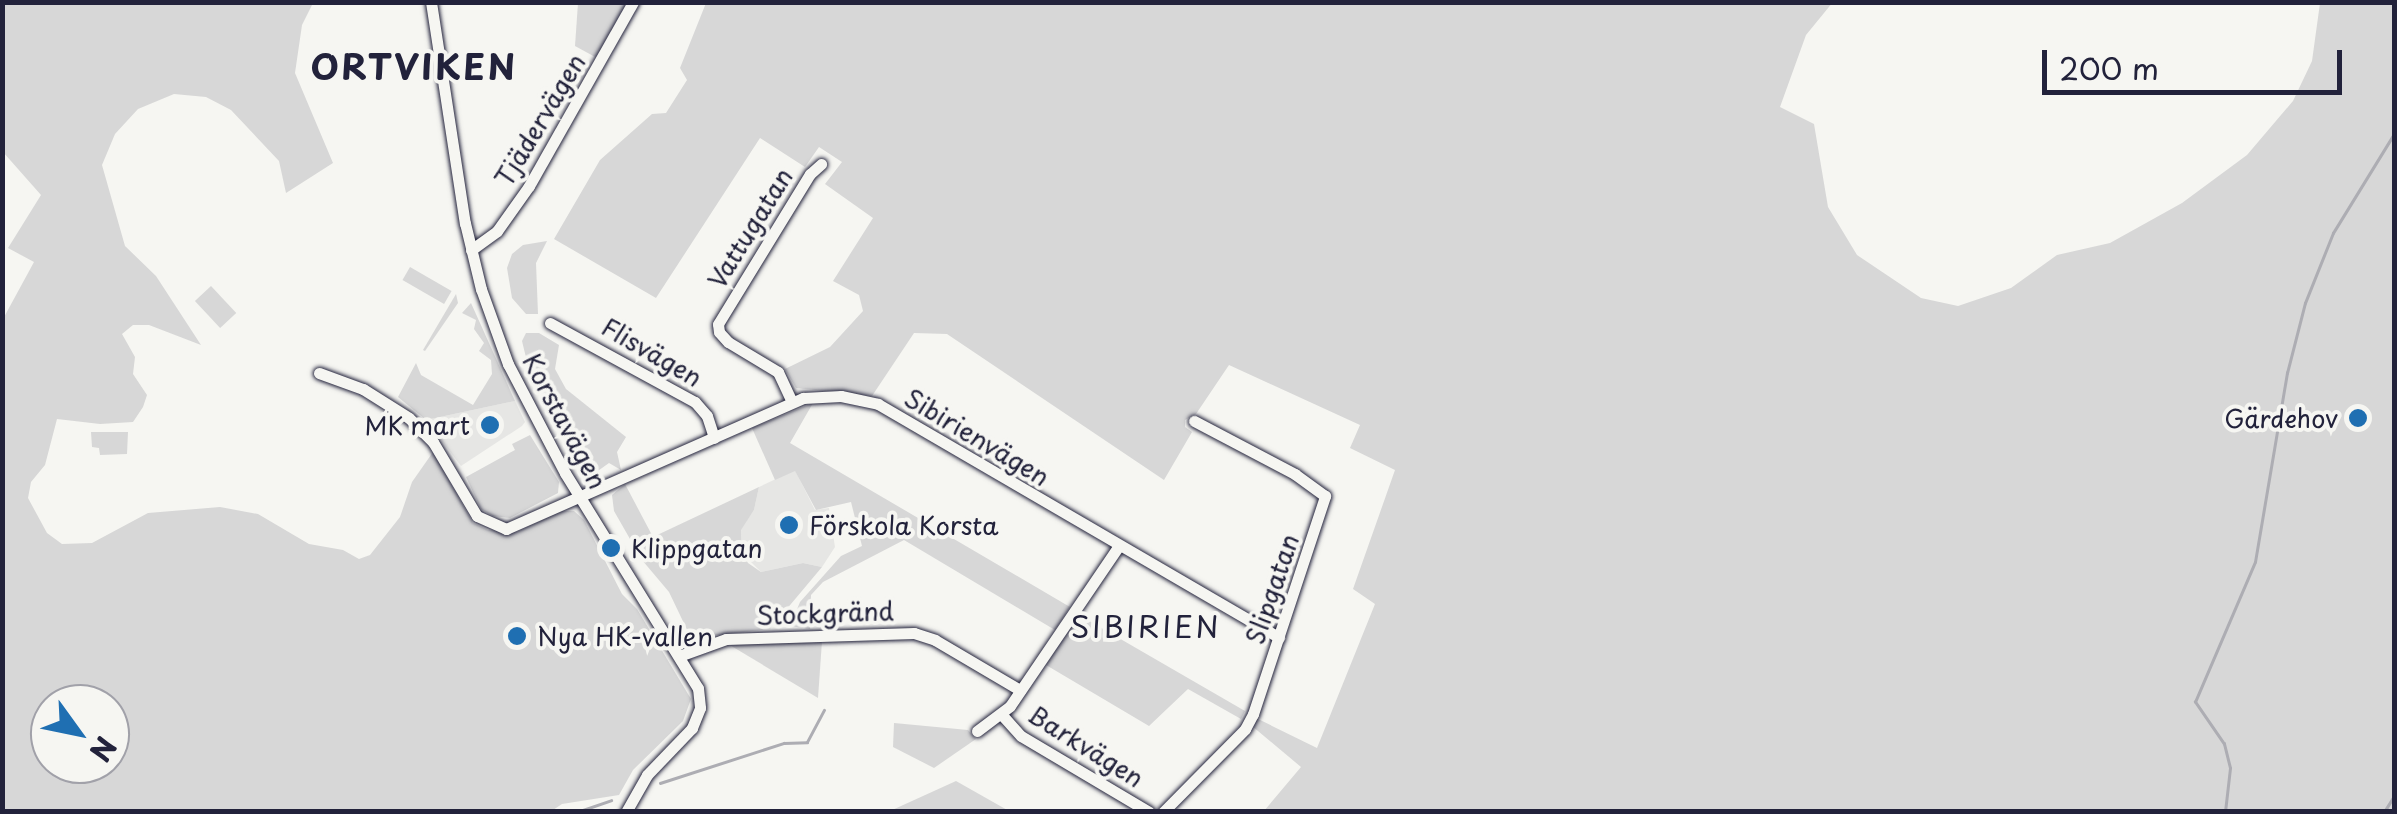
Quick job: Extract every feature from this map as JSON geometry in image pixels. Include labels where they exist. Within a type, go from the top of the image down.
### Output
[{"type":"street","name":"Korstavägen","points":[[431,2],[471,250],[508,364],[581,500],[698,688],[697,718],[647,775],[626,812]]},
{"type":"street","name":"Tjädervägen","points":[[471,250],[497,231],[529,186],[633,2]]},
{"type":"street","name":"Vattugatan","points":[[792,402],[778,372],[728,342],[719,332],[718,324],[810,174],[821,164]]},
{"type":"street","name":"Flisvägen","points":[[550,322],[695,402],[706,416],[714,438]]},
{"type":"street","points":[[319,373],[363,388],[409,418],[433,442],[468,502],[486,523],[506,529],[581,500]]},
{"type":"street","name":"Sibirienvägen","points":[[581,500],[792,402],[823,396],[878,404],[1279,637]]},
{"type":"street","name":"Slipgatan","points":[[1163,812],[1245,729],[1325,496],[1296,474],[1194,422]]},
{"type":"street","points":[[977,731],[1002,715],[1118,546]]},
{"type":"street","name":"Stockgränd","points":[[679,656],[726,639],[914,633],[935,640],[1020,690]]},
{"type":"street","name":"Barkvägen","points":[[1002,715],[1021,736],[1148,812]]},
{"type":"shaded area","points":[[1833,2],[1806,35],[1780,107],[1814,124],[1828,207],[1857,255],[1921,298],[1958,306],[2011,288],[2057,255],[2110,243],[2182,203],[2247,155],[2293,101],[2312,61],[2320,3],[2394,3],[2394,811],[1264,811],[1301,767],[1252,726],[1256,718],[1317,748],[1375,604],[1353,589],[1395,470],[1350,448],[1360,425],[1229,365],[1196,414],[1185,420],[1185,427],[1192,432],[1164,480],[947,334],[914,333],[872,396],[796,388],[785,369],[830,347],[863,311],[859,295],[833,281],[873,218],[825,184],[842,162],[819,147],[805,167],[760,138],[656,298],[554,239],[600,160],[652,114],[666,113],[687,80],[680,68],[706,3]]},
{"type":"shaded area","points":[[2,3],[313,3],[302,25],[295,73],[333,163],[286,193],[279,161],[231,110],[206,97],[174,94],[138,109],[115,134],[102,165],[125,246],[156,276],[201,345],[149,325],[133,325],[122,334],[135,357],[133,374],[147,395],[143,407],[133,422],[100,424],[57,419],[45,465],[31,482],[28,498],[47,533],[62,544],[92,543],[148,513],[220,507],[258,514],[309,544],[343,550],[359,559],[370,555],[400,517],[412,482],[433,452],[473,523],[488,530],[517,532],[561,511],[574,511],[584,520],[622,594],[637,609],[691,699],[683,721],[633,770],[619,795],[562,804],[550,812],[3,811],[3,319],[34,262],[8,248],[41,195],[3,152]]},
{"type":"shaded area","points":[[578,3],[627,3],[597,58],[575,46]]},
{"type":"shaded area","points":[[547,241],[536,263],[538,314],[526,314],[512,298],[507,268],[512,254],[523,245]]},
{"type":"shaded area","points":[[410,267],[452,291],[444,304],[402,280]]},
{"type":"shaded area","points":[[211,286],[236,313],[220,328],[195,301]]},
{"type":"shaded area","points":[[456,294],[458,303],[423,350]]},
{"type":"shaded area","points":[[471,303],[515,401],[426,420],[398,397],[416,363],[421,375],[473,405],[492,374],[491,360],[479,351],[484,343],[474,329],[476,320],[462,313]]},
{"type":"shaded area","points":[[526,333],[539,333],[559,345],[555,369],[566,389],[626,437],[617,452],[621,470],[609,463],[595,473],[573,448],[530,374],[522,341]]},
{"type":"shaded area","points":[[515,401],[525,422],[522,426],[461,466],[426,420]]},
{"type":"shaded area","points":[[813,403],[790,443],[1070,607],[1055,630],[904,540],[823,582],[811,595],[810,629],[790,626],[800,602],[841,556],[862,546],[851,502],[816,510],[795,471],[775,480],[752,428]]},
{"type":"shaded area","points":[[91,432],[128,432],[127,454],[100,455],[99,448],[92,447]]},
{"type":"shaded area","points":[[530,435],[559,482],[558,493],[510,518],[493,516],[481,509],[466,477],[515,450],[512,444]]},
{"type":"shaded area","name":"Förskola Korsta","points":[[795,470],[815,510],[829,508],[835,547],[822,567],[803,563],[761,572],[742,553],[741,529],[754,510],[759,487]]},
{"type":"shaded area","points":[[625,484],[653,537],[759,487],[754,510],[741,530],[742,553],[748,563],[761,572],[803,563],[822,567],[770,629],[691,638],[669,592],[642,560],[614,511],[612,495]]},
{"type":"shaded area","points":[[1079,615],[1245,711],[1241,719],[1188,689],[1149,726],[1046,665]]},
{"type":"shaded area","points":[[822,641],[818,698],[728,644]]},
{"type":"shaded area","points":[[894,723],[968,730],[976,739],[934,768],[893,747]]},
{"type":"shaded area","points":[[956,781],[1009,811],[890,811]]},
{"type":"waterway","points":[[2225,812],[2230,768],[2224,744],[2195,702],[2255,562],[2287,373],[2305,303],[2333,233],[2394,134]]},
{"type":"waterway","points":[[660,783],[784,743],[807,742],[824,710]]},
{"type":"waterway","points":[[2384,812],[2394,796]]},
{"type":"waterway","points":[[577,812],[611,800]]},
{"type":"place","name":"Gärdehov","points":[[2358,418]]},
{"type":"place","name":"MK mart","points":[[490,425]]},
{"type":"place","name":"Förskola Korsta","points":[[789,525]]},
{"type":"place","name":"Klippgatan","points":[[611,548]]},
{"type":"place","name":"Nya HK-vallen","points":[[517,636]]},
{"type":"district","name":"ORTVIKEN","points":[[414,66]]},
{"type":"district","name":"SIBIRIEN","points":[[1146,626]]}]
